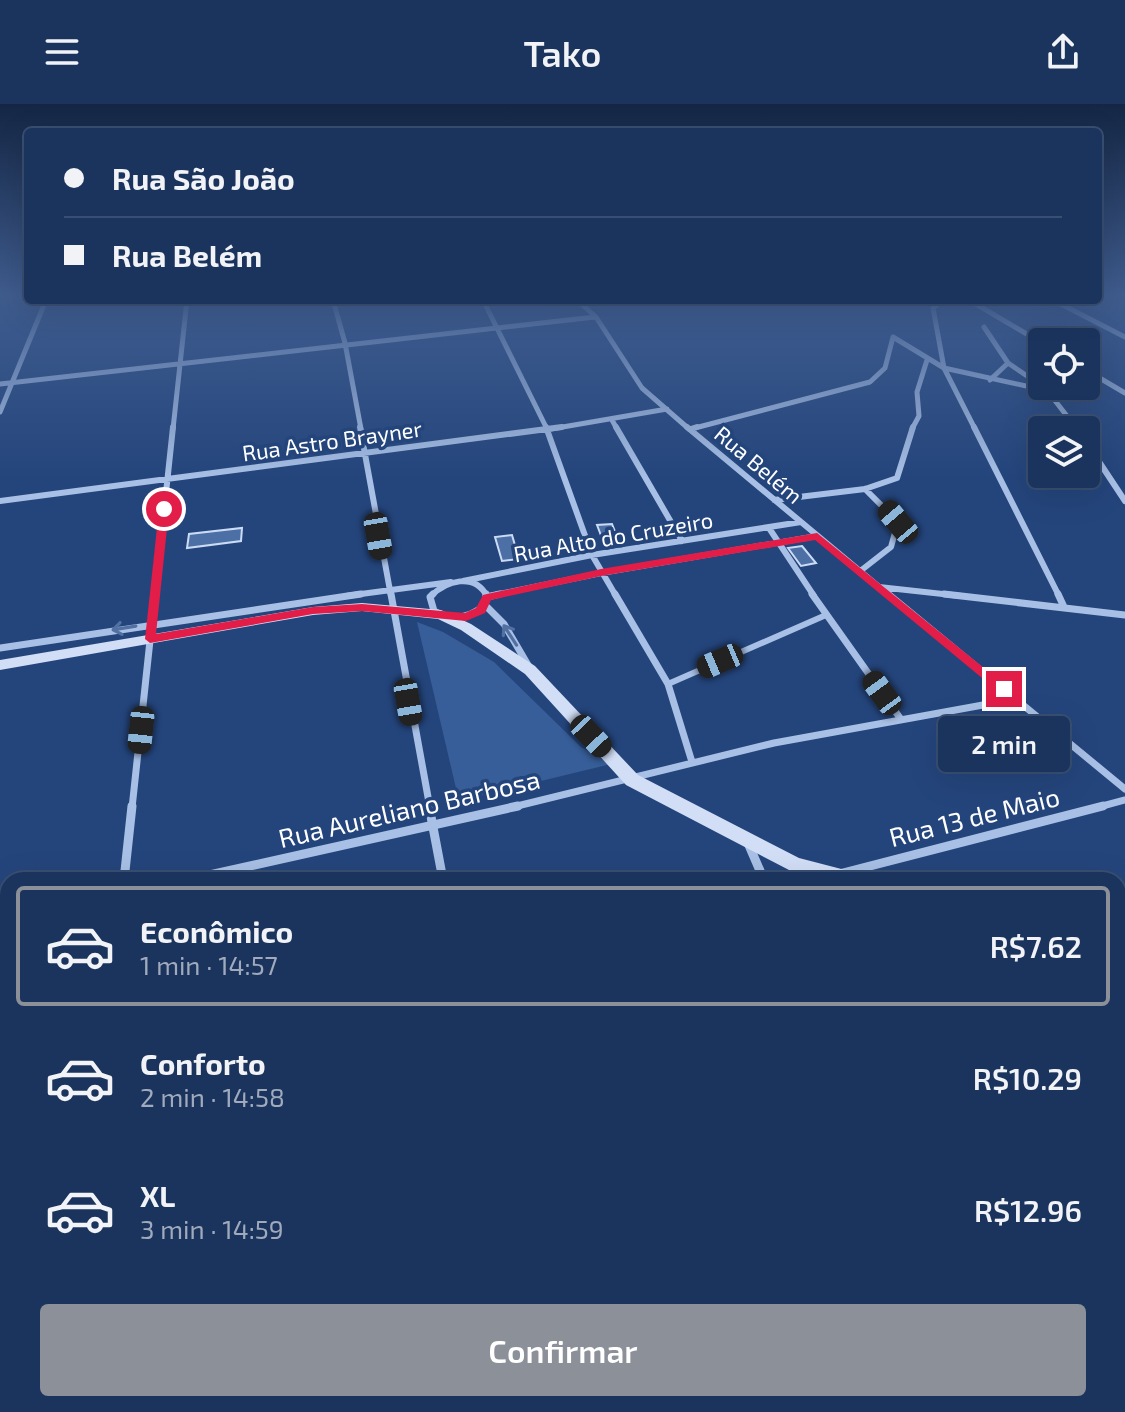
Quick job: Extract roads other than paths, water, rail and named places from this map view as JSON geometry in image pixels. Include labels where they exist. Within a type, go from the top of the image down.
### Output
[{"type":"main road","points":[[0,665],[313,611],[362,607],[441,615],[466,627],[530,670],[632,780],[747,842],[795,865],[822,872]]},
{"type":"street","points":[[0,412],[23,357]]},
{"type":"street","points":[[125,872],[181,357]]},
{"type":"street","points":[[0,384],[223,357]]},
{"type":"street","points":[[347,357],[441,872]]},
{"type":"street","points":[[512,357],[547,430],[592,555],[668,684],[692,762]]},
{"type":"street","name":"Rua Belém","points":[[620,357],[632,376],[667,409],[877,587],[1125,789]]},
{"type":"street","points":[[691,429],[870,382],[882,375],[890,357]]},
{"type":"street","points":[[923,357],[944,368],[1028,387]]},
{"type":"street","points":[[942,357],[944,368],[1064,607]]},
{"type":"street","points":[[1004,357],[1028,377]]},
{"type":"street","points":[[774,500],[865,489],[897,478],[907,439],[919,416],[917,392],[927,360]]},
{"type":"street","points":[[990,380],[1008,363]]},
{"type":"street","points":[[1100,378],[1125,393]]},
{"type":"street","name":"Rua Astro Brayner","points":[[0,501],[547,430],[667,409]]},
{"type":"street","points":[[612,420],[682,541]]},
{"type":"street","points":[[1100,463],[1125,501]]},
{"type":"street","points":[[859,572],[892,549],[897,537],[898,522],[865,489]]},
{"type":"street","name":"Rua Alto do Cruzeiro","points":[[463,581],[592,555],[801,522]]},
{"type":"street","name":"Rua Belém","points":[[769,528],[826,615],[900,718]]},
{"type":"street","name":"Rua Alto do Cruzeiro","points":[[486,601],[601,573],[817,536]]},
{"type":"street","points":[[0,648],[152,623],[463,581],[482,588],[486,601],[504,624],[530,670]]},
{"type":"street","points":[[451,582],[442,585],[430,597],[430,604],[441,615],[466,617],[486,601]]},
{"type":"street","points":[[877,587],[1125,615]]},
{"type":"street","name":"Rua Aureliano Barbosa","points":[[223,872],[632,780],[692,762],[900,718],[1016,699]]},
{"type":"street","name":"Rua 13 de Maio","points":[[846,872],[1125,800]]},
{"type":"street","points":[[747,842],[760,872]]},
{"type":"lane","points":[[668,684],[826,615]]}]
